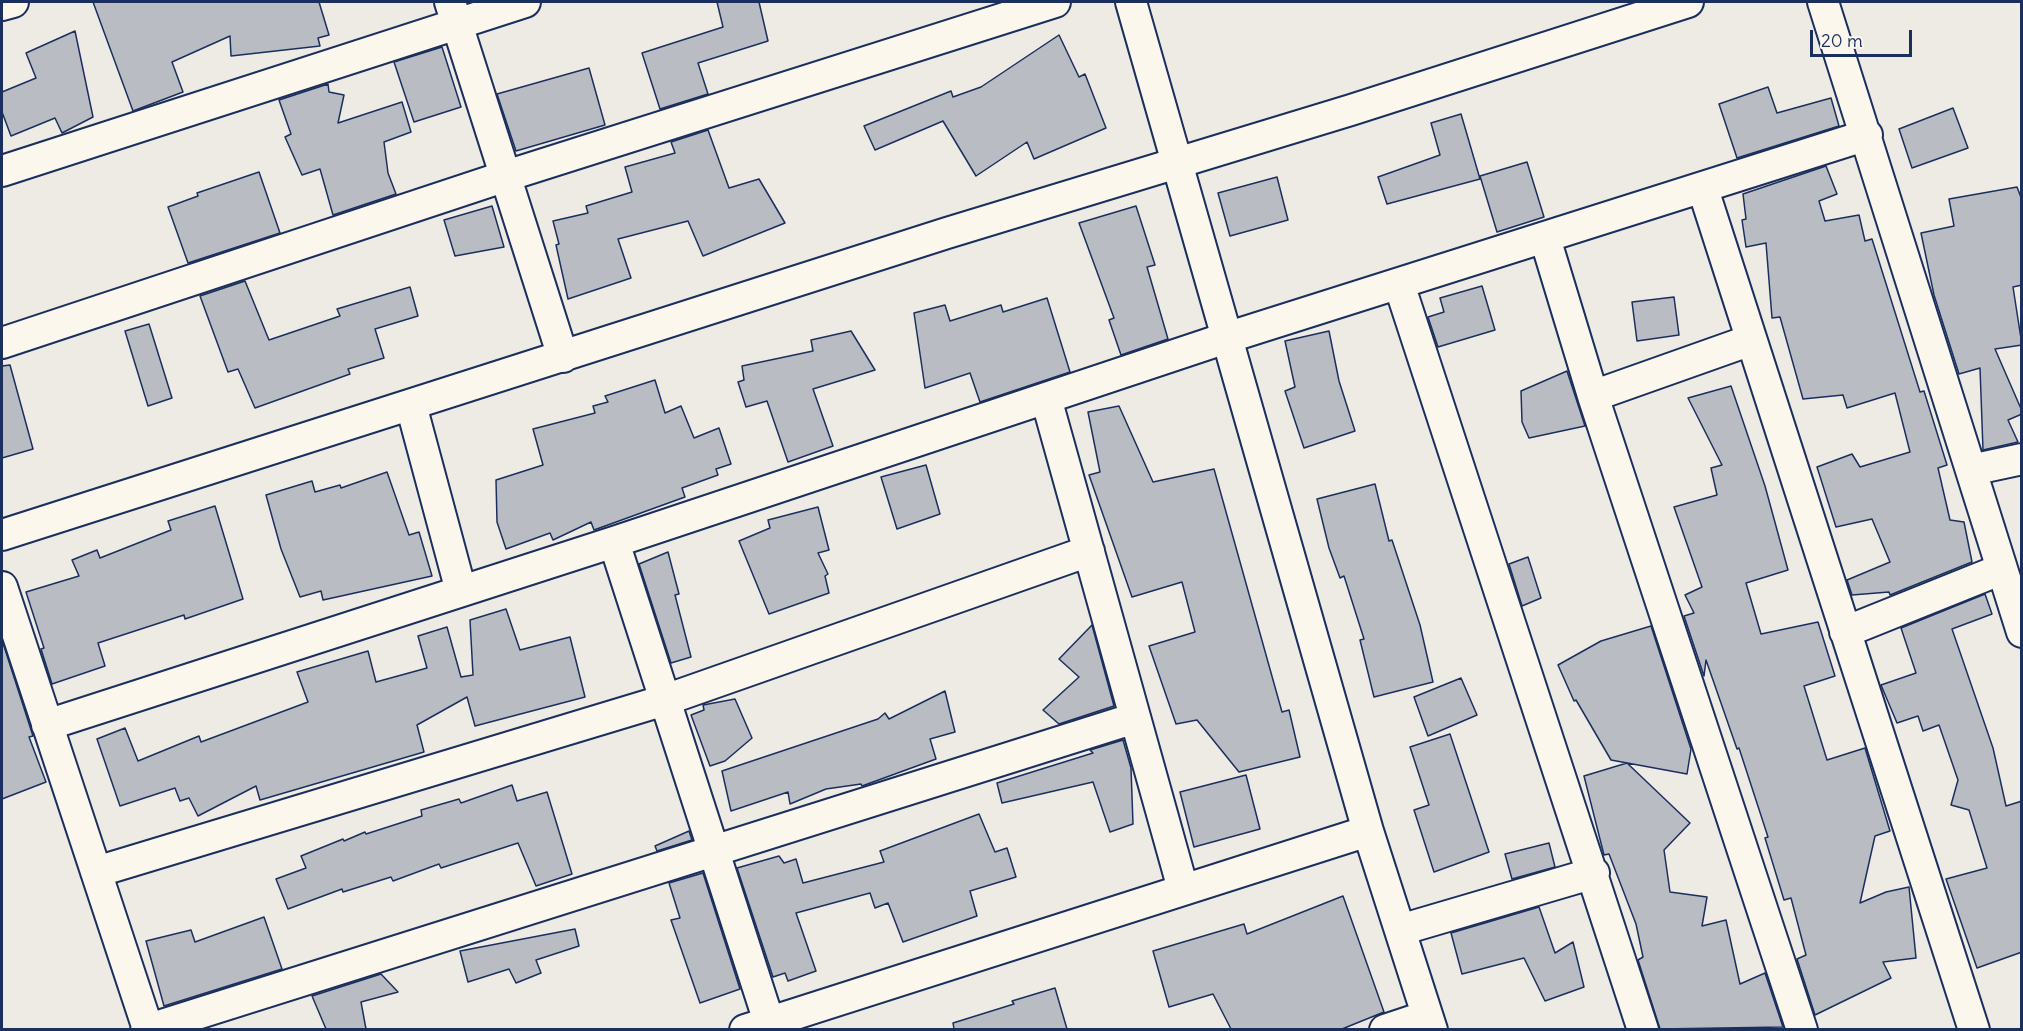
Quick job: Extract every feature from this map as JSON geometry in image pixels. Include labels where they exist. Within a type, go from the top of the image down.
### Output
[{"type":"street","points":[[2,5],[13,2]]},
{"type":"street","points":[[2,171],[454,13],[525,2]]},
{"type":"street","points":[[2,343],[506,176],[1055,2]]},
{"type":"street","points":[[1131,2],[1368,831],[1430,1023],[1385,1029]]},
{"type":"street","points":[[2,535],[1175,161],[1351,110],[1689,2]]},
{"type":"street","points":[[1823,2],[1867,135],[2022,632]]},
{"type":"street","points":[[454,13],[563,357]]},
{"type":"street","points":[[47,725],[614,542],[1226,338],[1703,189],[1867,135]]},
{"type":"street","points":[[1703,189],[1974,1029]]},
{"type":"street","points":[[1545,238],[1593,396],[1802,1029]]},
{"type":"street","points":[[1399,284],[1594,873],[1643,1029]]},
{"type":"street","points":[[1593,396],[1751,340]]},
{"type":"street","points":[[1046,398],[1183,889]]},
{"type":"street","points":[[411,405],[461,591]]},
{"type":"street","points":[[1971,470],[2022,459]]},
{"type":"street","points":[[614,542],[713,849],[757,1026],[1368,831]]},
{"type":"street","points":[[96,872],[665,699],[1089,551]]},
{"type":"street","points":[[1845,632],[2002,569]]},
{"type":"street","points":[[2,587],[147,1029],[1135,718]]},
{"type":"street","points":[[1400,930],[1594,873]]},
{"type":"building","points":[[93,2],[319,2],[329,35],[318,38],[320,46],[231,56],[230,36],[172,62],[183,92],[133,111]]},
{"type":"building","points":[[717,2],[759,2],[768,41],[698,63],[708,94],[660,109],[642,53],[723,27]]},
{"type":"building","points":[[75,31],[93,117],[62,133],[55,118],[11,136],[2,112],[2,92],[36,78],[26,53]]},
{"type":"building","points":[[1059,35],[1079,77],[1085,74],[1106,128],[1034,159],[1027,142],[976,176],[943,121],[875,150],[864,126],[951,91],[953,97],[981,87]]},
{"type":"building","points":[[442,47],[461,107],[414,122],[394,62]]},
{"type":"building","points":[[589,68],[605,125],[516,151],[497,94]]},
{"type":"building","points":[[328,84],[329,92],[344,95],[338,123],[402,102],[411,132],[384,142],[388,173],[396,194],[333,215],[320,169],[302,175],[285,137],[291,134],[279,100]]},
{"type":"building","points":[[1768,87],[1777,113],[1831,98],[1839,126],[1737,158],[1719,104]]},
{"type":"building","points":[[1953,108],[1968,148],[1912,168],[1899,129]]},
{"type":"building","points":[[1461,114],[1480,179],[1387,204],[1378,177],[1440,155],[1431,123]]},
{"type":"building","points":[[708,130],[729,188],[759,179],[785,223],[703,256],[688,221],[618,239],[631,278],[568,299],[553,221],[588,213],[586,206],[632,192],[625,167],[675,153],[671,142]]},
{"type":"building","points":[[1527,162],[1544,217],[1497,232],[1480,176]]},
{"type":"building","points":[[1826,166],[1837,194],[1819,201],[1825,221],[1859,215],[1865,241],[1872,239],[1920,392],[1924,391],[1947,465],[1938,468],[1950,520],[1964,522],[1972,562],[1890,595],[1889,592],[1852,595],[1847,580],[1890,562],[1872,519],[1836,527],[1817,467],[1852,454],[1860,467],[1910,452],[1895,393],[1847,408],[1843,395],[1803,399],[1780,317],[1772,318],[1766,243],[1746,247],[1742,220],[1746,219],[1743,194]]},
{"type":"building","points":[[259,172],[280,233],[188,263],[168,207],[198,196],[197,193]]},
{"type":"building","points":[[1277,177],[1288,220],[1230,236],[1218,193]]},
{"type":"building","points":[[2017,187],[2022,200],[2022,285],[2013,287],[2022,345],[1995,349],[2022,414],[2008,420],[2018,442],[1983,450],[1980,368],[1959,374],[1934,295],[1921,233],[1954,226],[1949,199]]},
{"type":"building","points":[[492,206],[504,247],[455,256],[444,220]]},
{"type":"building","points":[[1136,206],[1155,265],[1147,267],[1168,339],[1121,355],[1109,320],[1114,318],[1079,223]]},
{"type":"building","points":[[245,281],[269,340],[340,316],[337,309],[410,287],[418,316],[375,329],[384,358],[348,369],[350,374],[255,408],[238,369],[228,372],[200,296]]},
{"type":"building","points":[[1482,286],[1495,330],[1438,347],[1428,317],[1444,312],[1440,298]]},
{"type":"building","points":[[1674,297],[1679,335],[1637,341],[1632,302]]},
{"type":"building","points":[[1047,298],[1070,372],[980,402],[970,373],[925,388],[914,313],[945,305],[950,321],[1001,305],[1003,312]]},
{"type":"building","points":[[149,324],[172,398],[148,406],[125,331]]},
{"type":"building","points":[[851,331],[875,370],[813,389],[833,446],[788,462],[767,401],[746,407],[738,382],[744,380],[742,366],[813,351],[811,340]]},
{"type":"building","points":[[1329,331],[1339,381],[1355,431],[1304,448],[1285,391],[1295,387],[1285,341]]},
{"type":"building","points":[[10,365],[33,449],[2,458],[2,366]]},
{"type":"building","points":[[1567,371],[1585,426],[1529,438],[1522,422],[1521,391]]},
{"type":"building","points":[[655,380],[665,413],[681,406],[694,438],[719,428],[731,464],[716,469],[718,475],[682,488],[685,497],[594,530],[591,522],[553,540],[550,533],[506,549],[497,522],[496,480],[543,465],[533,429],[595,413],[593,406],[608,402],[605,396]]},
{"type":"building","points":[[1731,386],[1765,486],[1788,570],[1746,583],[1761,634],[1818,622],[1835,676],[1804,686],[1827,760],[1865,748],[1890,831],[1875,836],[1860,903],[1886,892],[1909,887],[1916,958],[1883,962],[1891,978],[1815,1015],[1797,959],[1806,955],[1791,898],[1784,900],[1765,838],[1768,837],[1739,748],[1737,749],[1706,660],[1704,676],[1684,616],[1694,613],[1685,595],[1702,587],[1674,507],[1717,495],[1711,468],[1722,465],[1688,398]]},
{"type":"building","points":[[1119,406],[1153,482],[1214,469],[1282,712],[1289,710],[1300,757],[1239,772],[1197,720],[1176,724],[1149,646],[1195,632],[1182,582],[1132,597],[1089,475],[1100,472],[1088,412]]},
{"type":"building","points":[[926,465],[940,514],[897,529],[881,477]]},
{"type":"building","points":[[387,472],[409,535],[419,532],[432,576],[323,600],[321,591],[300,597],[281,549],[266,495],[312,481],[315,492],[340,485],[341,488]]},
{"type":"building","points":[[1375,484],[1389,541],[1392,540],[1420,625],[1433,682],[1374,697],[1360,640],[1364,639],[1344,576],[1340,578],[1329,548],[1317,499]]},
{"type":"building","points":[[215,506],[243,599],[185,619],[184,615],[98,643],[105,666],[52,684],[41,649],[44,648],[26,592],[79,576],[72,560],[97,550],[100,558],[171,530],[168,521]]},
{"type":"building","points":[[818,507],[829,550],[818,553],[828,574],[825,576],[829,593],[769,614],[739,541],[770,528],[768,520]]},
{"type":"building","points":[[668,552],[679,594],[675,595],[691,657],[671,663],[639,564]]},
{"type":"building","points":[[1528,557],[1541,598],[1522,606],[1509,564]]},
{"type":"building","points":[[1985,594],[1992,614],[1952,629],[1993,748],[2006,806],[2022,801],[2022,952],[1977,968],[1946,879],[1987,868],[1969,810],[1951,805],[1958,780],[1939,725],[1923,731],[1918,716],[1897,723],[1881,685],[1916,673],[1901,628]]},
{"type":"building","points":[[506,609],[520,650],[570,637],[585,697],[475,726],[467,697],[417,725],[424,752],[260,800],[256,786],[198,816],[189,798],[180,801],[175,788],[120,806],[97,739],[125,728],[138,761],[199,736],[201,742],[308,702],[297,672],[368,651],[376,682],[427,668],[418,636],[447,627],[461,677],[473,675],[470,620]]},
{"type":"building","points":[[1092,625],[1114,706],[1059,724],[1043,710],[1079,677],[1059,659]]},
{"type":"building","points":[[1651,626],[1691,749],[1687,774],[1611,760],[1576,700],[1574,701],[1558,665],[1601,641]]},
{"type":"building","points":[[2,640],[33,736],[29,737],[46,782],[2,799]]},
{"type":"building","points":[[1461,678],[1477,715],[1428,736],[1414,697]]},
{"type":"building","points":[[945,691],[955,732],[930,739],[936,759],[862,786],[861,784],[826,789],[790,804],[788,792],[731,811],[722,771],[878,719],[885,713],[889,719]]},
{"type":"building","points":[[735,699],[752,738],[725,761],[710,766],[691,715],[704,710],[703,705]]},
{"type":"building","points":[[1450,734],[1489,852],[1434,872],[1414,810],[1429,805],[1410,747]]},
{"type":"building","points":[[1123,740],[1131,768],[1133,824],[1110,832],[1093,782],[1002,803],[997,783],[1093,753],[1090,750]]},
{"type":"building","points":[[1627,763],[1690,823],[1664,850],[1670,892],[1707,897],[1702,926],[1726,920],[1740,984],[1765,973],[1783,1027],[1660,1029],[1638,960],[1643,957],[1636,924],[1609,854],[1604,855],[1584,776]]},
{"type":"building","points":[[1246,775],[1260,829],[1194,847],[1180,792]]},
{"type":"building","points":[[512,785],[517,801],[547,792],[572,874],[536,886],[518,843],[441,868],[439,864],[393,881],[391,877],[343,892],[342,889],[288,909],[276,879],[306,868],[301,856],[343,839],[344,841],[365,832],[366,834],[422,816],[421,810],[459,799],[461,803]]},
{"type":"building","points":[[979,814],[995,852],[1007,848],[1016,877],[970,891],[977,916],[903,942],[888,903],[875,908],[870,893],[796,913],[816,971],[788,981],[785,973],[773,977],[737,868],[779,856],[784,863],[796,859],[803,883],[884,862],[880,851]]},
{"type":"building","points":[[689,831],[692,840],[657,851],[655,846]]},
{"type":"building","points":[[1549,843],[1555,867],[1512,879],[1505,854]]},
{"type":"building","points":[[703,873],[740,989],[700,1003],[671,920],[680,918],[669,883]]},
{"type":"building","points":[[1343,896],[1384,1012],[1342,1029],[1231,1029],[1213,994],[1169,1007],[1153,951],[1244,924],[1247,934]]},
{"type":"building","points":[[1539,907],[1555,953],[1573,942],[1584,987],[1545,1001],[1524,958],[1462,974],[1451,933]]},
{"type":"building","points":[[264,917],[282,969],[164,1006],[146,941],[191,930],[195,942]]},
{"type":"building","points":[[575,929],[579,946],[536,960],[541,973],[516,983],[509,969],[468,982],[460,951]]},
{"type":"building","points":[[381,974],[398,992],[361,1002],[366,1029],[326,1029],[312,996]]},
{"type":"building","points":[[1055,988],[1067,1029],[954,1029],[953,1023],[1014,1004],[1012,1001]]}]
